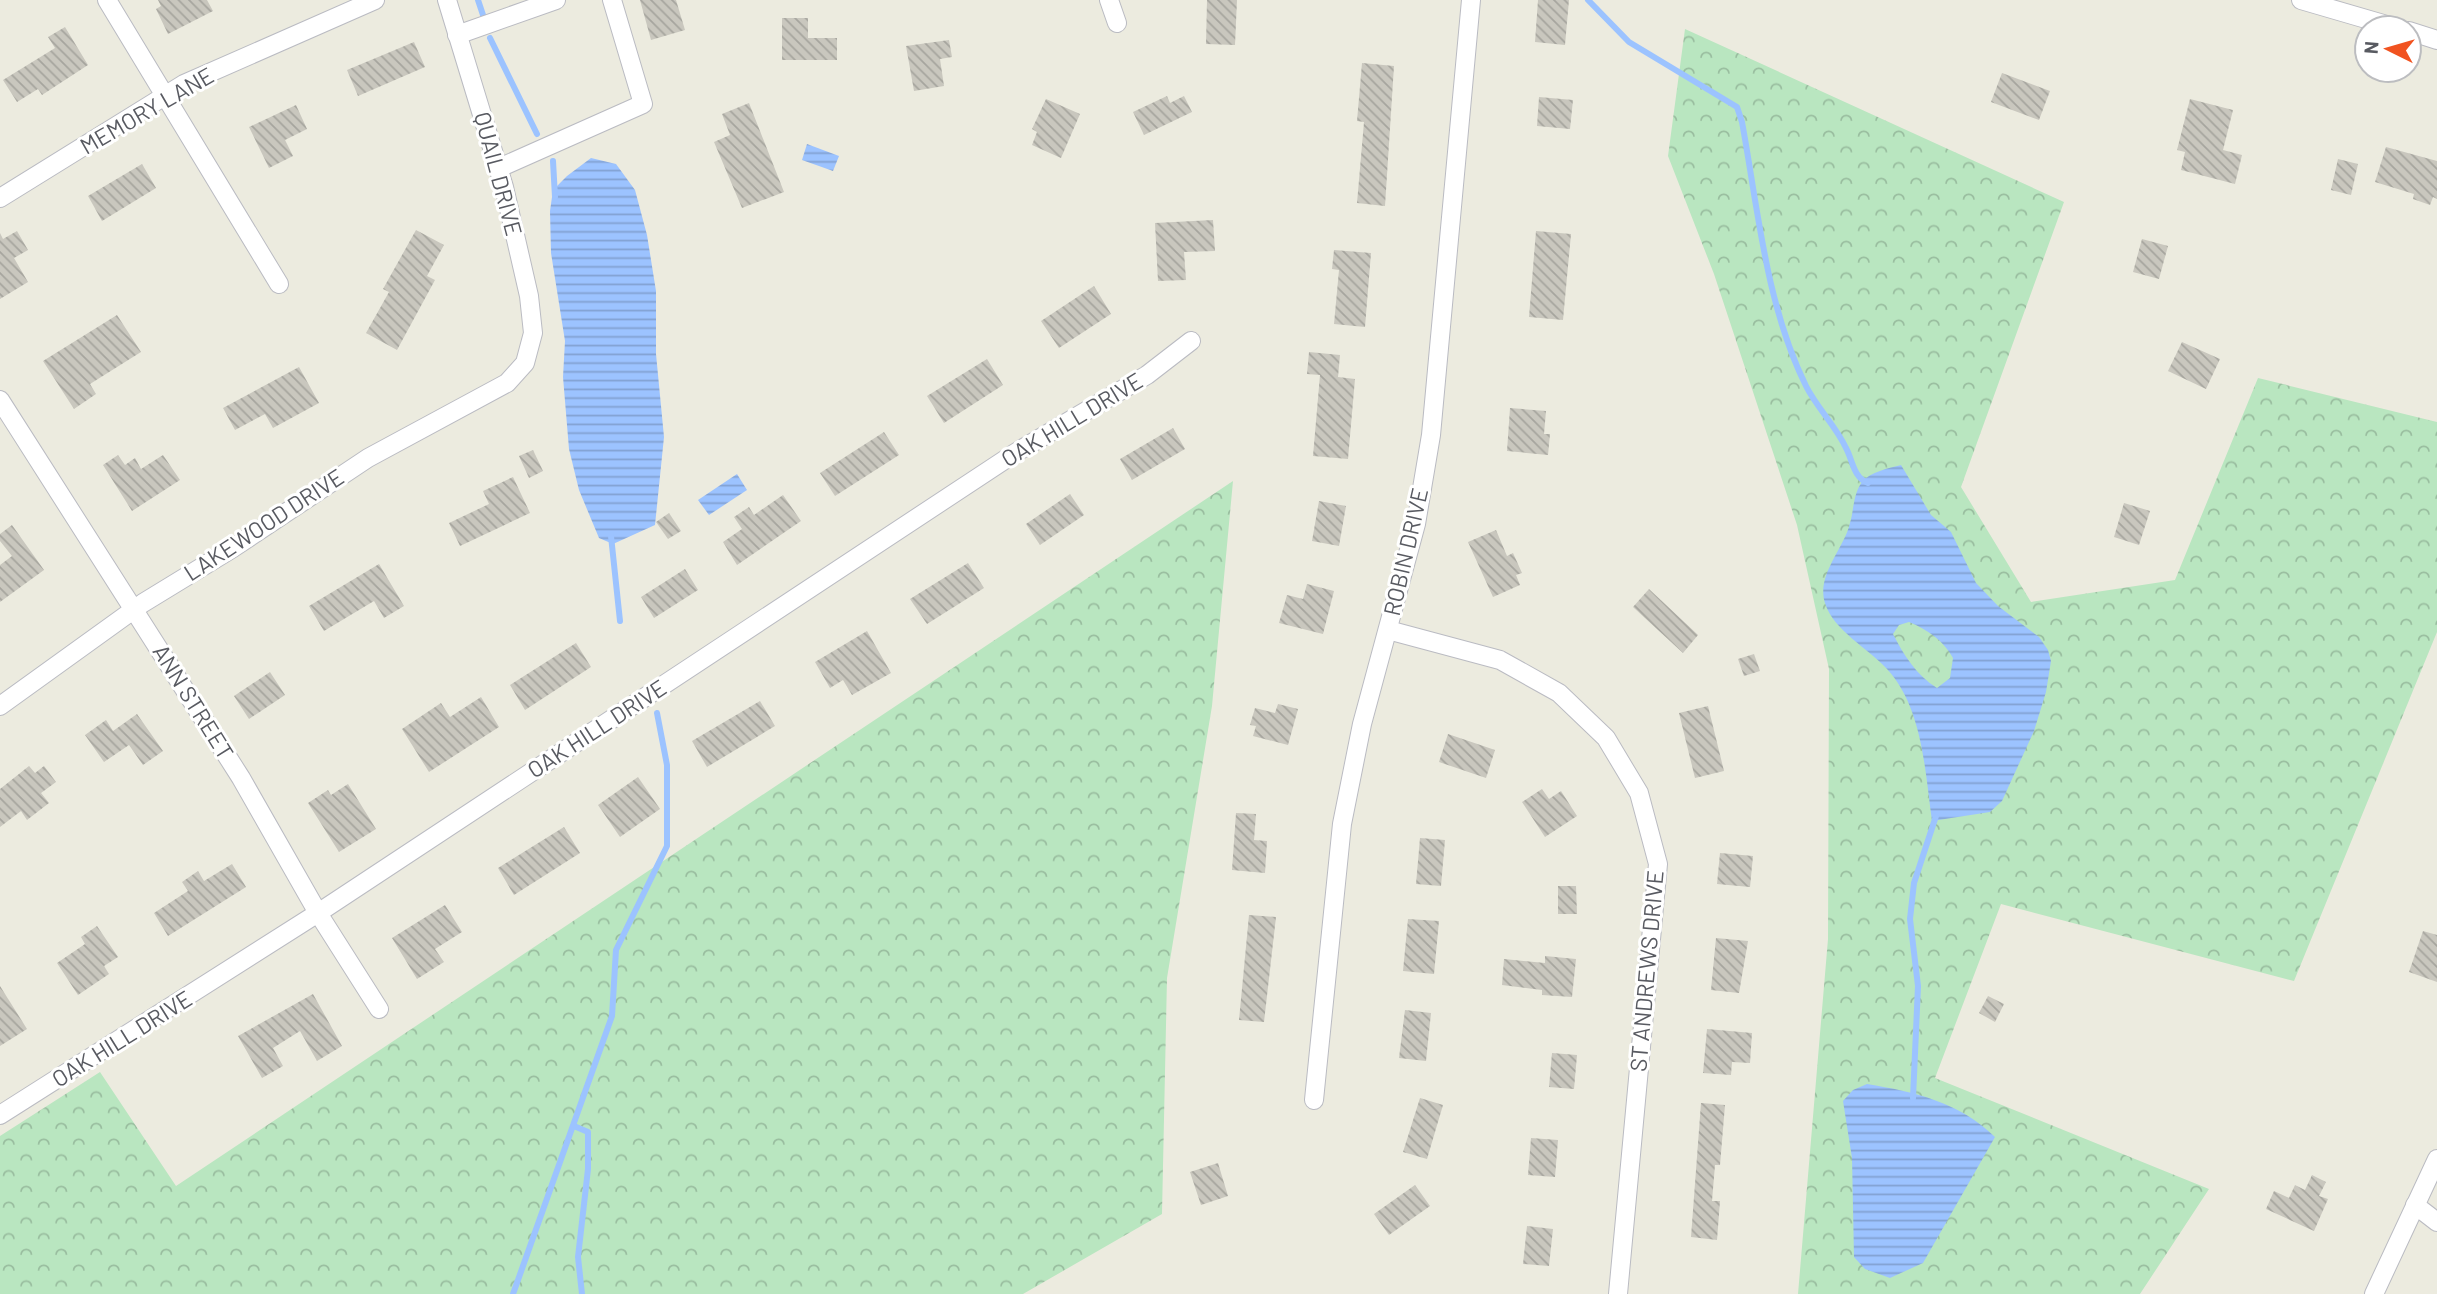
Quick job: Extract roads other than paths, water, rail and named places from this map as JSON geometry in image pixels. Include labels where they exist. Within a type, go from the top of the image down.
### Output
[{"type":"street","points":[[107,0],[279,284]]},
{"type":"street","name":"MEMORY LANE","points":[[0,198],[184,84],[375,0]]},
{"type":"street","name":"QUAIL DRIVE","points":[[447,0],[499,168],[532,315],[530,352]]},
{"type":"street","points":[[457,35],[556,0]]},
{"type":"street","points":[[499,168],[643,104],[612,0]]},
{"type":"street","points":[[1109,0],[1117,23]]},
{"type":"street","name":"ROBIN DRIVE","points":[[1314,1100],[1342,824],[1362,724],[1416,524],[1431,435],[1471,0]]},
{"type":"street","points":[[2301,0],[2353,15]]},
{"type":"street","name":"OAK HILL DRIVE","points":[[0,1115],[318,913],[1015,453],[1147,375],[1191,341]]},
{"type":"street","name":"LAKEWOOD DRIVE","points":[[0,706],[135,609],[368,458],[507,383],[525,363],[530,352]]},
{"type":"street","name":"ANN STREET","points":[[0,400],[241,778],[318,913],[379,1009]]},
{"type":"street","name":"ST ANDREWS DRIVE","points":[[1388,630],[1500,660],[1559,693],[1606,738],[1639,793],[1658,863],[1618,1294]]},
{"type":"street","points":[[2374,1294],[2437,1159]]},
{"type":"street","points":[[2415,1205],[2437,1222]]},
{"type":"water","points":[[807,144],[839,156],[833,171],[802,160]]},
{"type":"water","points":[[591,158],[616,164],[635,190],[647,235],[656,291],[656,354],[664,437],[655,525],[613,544],[599,538],[579,490],[569,449],[563,377],[565,341],[551,253],[550,211],[553,190]]},
{"type":"water","points":[[1901,465],[1931,515],[1951,532],[1976,583],[1998,606],[2039,637],[2048,650],[2051,661],[2046,692],[2034,731],[2002,801],[1990,812],[1932,821],[1920,741],[1908,702],[1887,669],[1843,630],[1829,613],[1825,603],[1824,582],[1847,533],[1859,487],[1870,476]],"holes":[[[1909,622],[1929,632],[1953,658],[1950,678],[1937,688],[1911,664],[1893,634],[1899,625]]]},
{"type":"water","points":[[737,474],[747,490],[709,515],[698,500]]},
{"type":"water","points":[[1867,1084],[1936,1100],[1967,1115],[1995,1137],[1923,1263],[1890,1278],[1865,1269],[1854,1257],[1852,1158],[1843,1101],[1853,1090]]},
{"type":"waterway","points":[[478,0],[483,15]]},
{"type":"waterway","points":[[1588,0],[1629,42],[1737,107],[1772,290],[1792,355],[1810,394],[1842,440],[1856,473],[1868,483]]},
{"type":"waterway","points":[[490,38],[537,134]]},
{"type":"waterway","points":[[553,161],[555,197]]},
{"type":"waterway","points":[[611,536],[620,621]]},
{"type":"waterway","points":[[513,1294],[612,1016],[616,950],[667,846],[667,765],[657,713]]},
{"type":"waterway","points":[[1913,1098],[1918,986],[1910,919],[1914,883],[1936,816]]},
{"type":"waterway","points":[[574,1126],[588,1132],[588,1169],[578,1257],[582,1294]]}]
